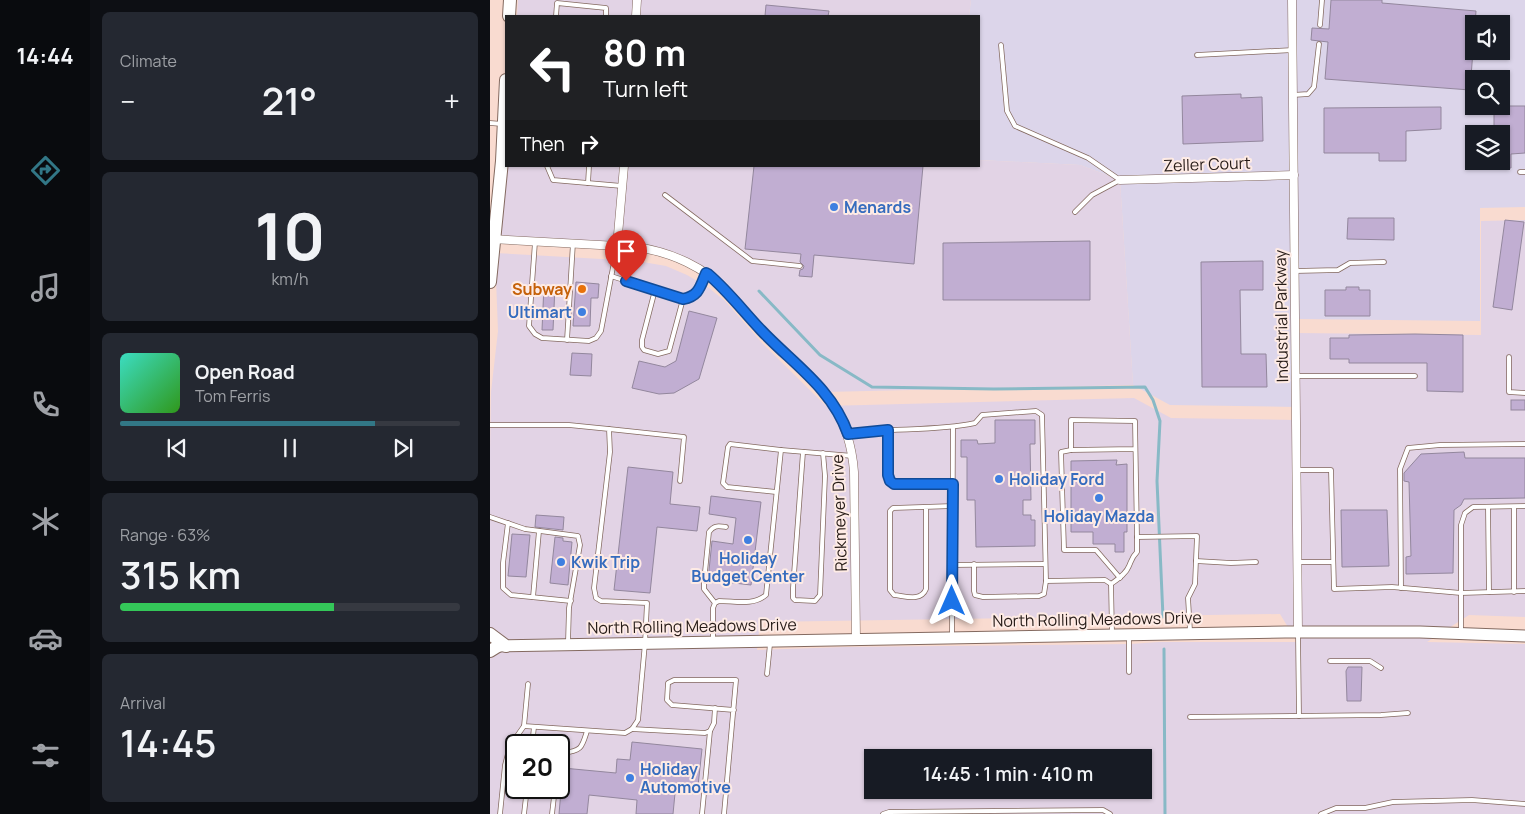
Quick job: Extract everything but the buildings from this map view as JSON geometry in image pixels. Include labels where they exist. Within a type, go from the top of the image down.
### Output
[{"type":"main road","points":[[509,15],[510,0]]},
{"type":"main road","points":[[490,282],[492,239],[502,161],[505,102]]},
{"type":"main road","name":"North Rolling Meadows Drive","points":[[496,647],[1190,633],[1460,632],[1525,636]]},
{"type":"main road","points":[[490,634],[496,647]]},
{"type":"street","points":[[636,15],[637,0]]},
{"type":"street","name":"Industrial Parkway","points":[[1292,0],[1298,632]]},
{"type":"street","points":[[618,246],[624,167]]},
{"type":"street","name":"Zeller Court","points":[[1120,180],[1294,175]]},
{"type":"street","name":"Rickmeyer Drive","points":[[492,239],[645,248],[665,253],[686,262],[706,273],[724,288],[761,330],[819,385],[839,414],[848,434],[853,456],[856,639]]},
{"type":"lane","points":[[1320,25],[1322,0]]},
{"type":"lane","points":[[556,15],[557,3],[606,8],[606,15]]},
{"type":"lane","points":[[1293,96],[1308,94],[1314,87],[1319,44]]},
{"type":"lane","points":[[1000,45],[1007,110],[1015,126],[1088,158],[1120,180],[1092,195],[1075,212]]},
{"type":"lane","points":[[1197,55],[1293,50]]},
{"type":"lane","points":[[490,123],[504,124]]},
{"type":"lane","points":[[547,167],[553,180],[622,186]]},
{"type":"lane","points":[[588,183],[589,167]]},
{"type":"lane","points":[[665,195],[752,261],[800,266]]},
{"type":"lane","points":[[535,242],[529,326],[534,334],[542,338],[567,340],[589,341],[596,338],[601,331],[618,246]]},
{"type":"lane","points":[[567,340],[573,244]]},
{"type":"lane","points":[[1294,272],[1338,270],[1350,263],[1384,262]]},
{"type":"lane","points":[[612,276],[683,299],[692,298],[706,273]]},
{"type":"lane","points":[[654,290],[642,340],[644,350],[658,354],[669,351],[683,299]]},
{"type":"lane","points":[[1509,357],[1509,392],[1525,393]]},
{"type":"lane","points":[[1296,376],[1414,376]]},
{"type":"lane","points":[[848,434],[888,430],[953,428],[975,423],[982,415],[1036,411],[1042,415],[1046,581],[1044,594],[1039,596],[983,597],[975,595],[974,564]]},
{"type":"lane","points":[[1071,450],[1071,420],[1135,421],[1137,552],[1131,557],[1128,567],[1120,578],[1111,584]]},
{"type":"lane","points":[[490,425],[577,426],[684,437],[680,481]]},
{"type":"lane","points":[[952,637],[953,428]]},
{"type":"lane","points":[[524,726],[625,734],[632,729],[638,720],[647,602],[601,601],[596,598],[594,588],[610,452],[608,429]]},
{"type":"lane","points":[[888,430],[888,475],[890,481],[894,484],[953,484]]},
{"type":"lane","points":[[776,492],[727,487],[723,484],[730,444],[853,456]]},
{"type":"lane","points":[[1401,588],[1400,469],[1408,448],[1440,445],[1525,444]]},
{"type":"lane","points":[[1120,578],[1096,550],[1064,550],[1061,452],[1071,450],[1135,449]]},
{"type":"lane","points":[[714,603],[718,601],[751,602],[759,600],[766,595],[782,450]]},
{"type":"lane","points":[[803,452],[793,598],[795,600],[815,601],[820,595],[825,476],[823,453]]},
{"type":"lane","points":[[1296,470],[1331,470],[1334,589],[1401,588],[1461,593],[1525,591]]},
{"type":"lane","points":[[926,507],[926,589],[924,594],[918,598],[894,595],[890,590],[890,511],[893,508],[953,506]]},
{"type":"lane","points":[[1460,632],[1462,518],[1473,507],[1525,506]]},
{"type":"lane","points":[[1488,507],[1489,592]]},
{"type":"lane","points":[[1514,507],[1514,592]]},
{"type":"lane","points":[[490,517],[525,529],[578,536],[580,545],[571,601],[568,645]]},
{"type":"lane","points":[[508,523],[503,563],[503,588],[511,595],[571,601]]},
{"type":"lane","points":[[714,642],[714,603],[704,589],[709,532],[712,527],[726,527]]},
{"type":"lane","points":[[533,597],[539,531]]},
{"type":"lane","points":[[1136,537],[1196,536],[1195,584],[1188,598],[1190,633]]},
{"type":"lane","points":[[1196,562],[1256,562]]},
{"type":"lane","points":[[1298,562],[1333,562]]},
{"type":"lane","points":[[953,565],[1045,564]]},
{"type":"lane","points":[[1046,581],[1105,580],[1111,584]]},
{"type":"lane","points":[[1111,584],[1112,636]]},
{"type":"lane","points":[[1298,632],[1299,716]]},
{"type":"lane","points":[[1128,635],[1129,672]]},
{"type":"lane","points":[[767,674],[770,641]]},
{"type":"lane","points":[[1330,662],[1370,661],[1382,668]]},
{"type":"lane","points":[[724,814],[734,710],[736,680],[674,680],[668,683],[667,700],[672,705],[734,710]]},
{"type":"lane","points":[[500,814],[510,746],[524,726],[528,684]]},
{"type":"lane","points":[[702,814],[710,731],[714,723],[715,708]]},
{"type":"lane","points":[[1190,717],[1381,715],[1408,713]]},
{"type":"lane","points":[[533,734],[534,727]]},
{"type":"lane","points":[[632,729],[705,733],[710,731]]},
{"type":"lane","points":[[570,752],[575,752],[582,747],[587,731]]},
{"type":"lane","points":[[524,814],[526,799]]},
{"type":"lane","points":[[552,814],[554,799]]},
{"type":"lane","points":[[1321,814],[1336,808],[1365,808],[1392,802],[1472,800],[1525,804]]},
{"type":"lane","points":[[883,814],[889,812],[1103,810],[1110,814]]},
{"type":"shaded area","points":[[518,0],[971,0],[969,15],[517,15]]},
{"type":"shaded area","points":[[971,0],[1525,0],[1525,207],[1480,208],[1480,321],[1295,319],[1296,407],[1170,405],[1133,385],[1120,180],[1080,165],[980,160],[980,15],[969,15]]},
{"type":"shaded area","points":[[980,160],[1080,165],[1120,180],[1133,385],[825,392],[714,279],[655,250],[494,239],[506,167],[980,167]]},
{"type":"shaded area","points":[[1525,220],[1525,617],[1469,615],[1427,642],[1525,644],[1525,814],[490,814],[490,449],[491,392],[498,331],[495,253],[637,261],[666,266],[687,275],[709,288],[725,301],[762,343],[826,406],[1134,398],[1171,418],[1296,420],[1296,333],[1481,335],[1481,221]],"holes":[[[1280,614],[1297,642],[1159,642],[757,650],[760,622]]]},
{"type":"waterway","points":[[759,291],[820,355],[872,387],[994,389],[1145,387],[1153,400],[1160,421],[1157,481],[1163,617]]},
{"type":"waterway","points":[[1164,649],[1165,814]]},
{"type":"place","name":"Menards","points":[[834,207]]},
{"type":"place","name":"Subway","points":[[582,289]]},
{"type":"place","name":"Ultimart","points":[[582,312]]},
{"type":"place","name":"Holiday Ford","points":[[999,479]]},
{"type":"place","name":"Holiday Mazda","points":[[1099,498]]},
{"type":"place","name":"Holiday Budget Center","points":[[748,540]]},
{"type":"place","name":"Kwik Trip","points":[[561,562]]},
{"type":"place","name":"Holiday Automotive","points":[[630,778]]},
{"type":"route","points":[[626,281],[683,299],[692,298],[706,273],[708,274],[729,293],[765,334],[819,385],[839,414],[848,434],[888,430],[888,475],[890,481],[894,484],[953,484],[952,601]]}]
